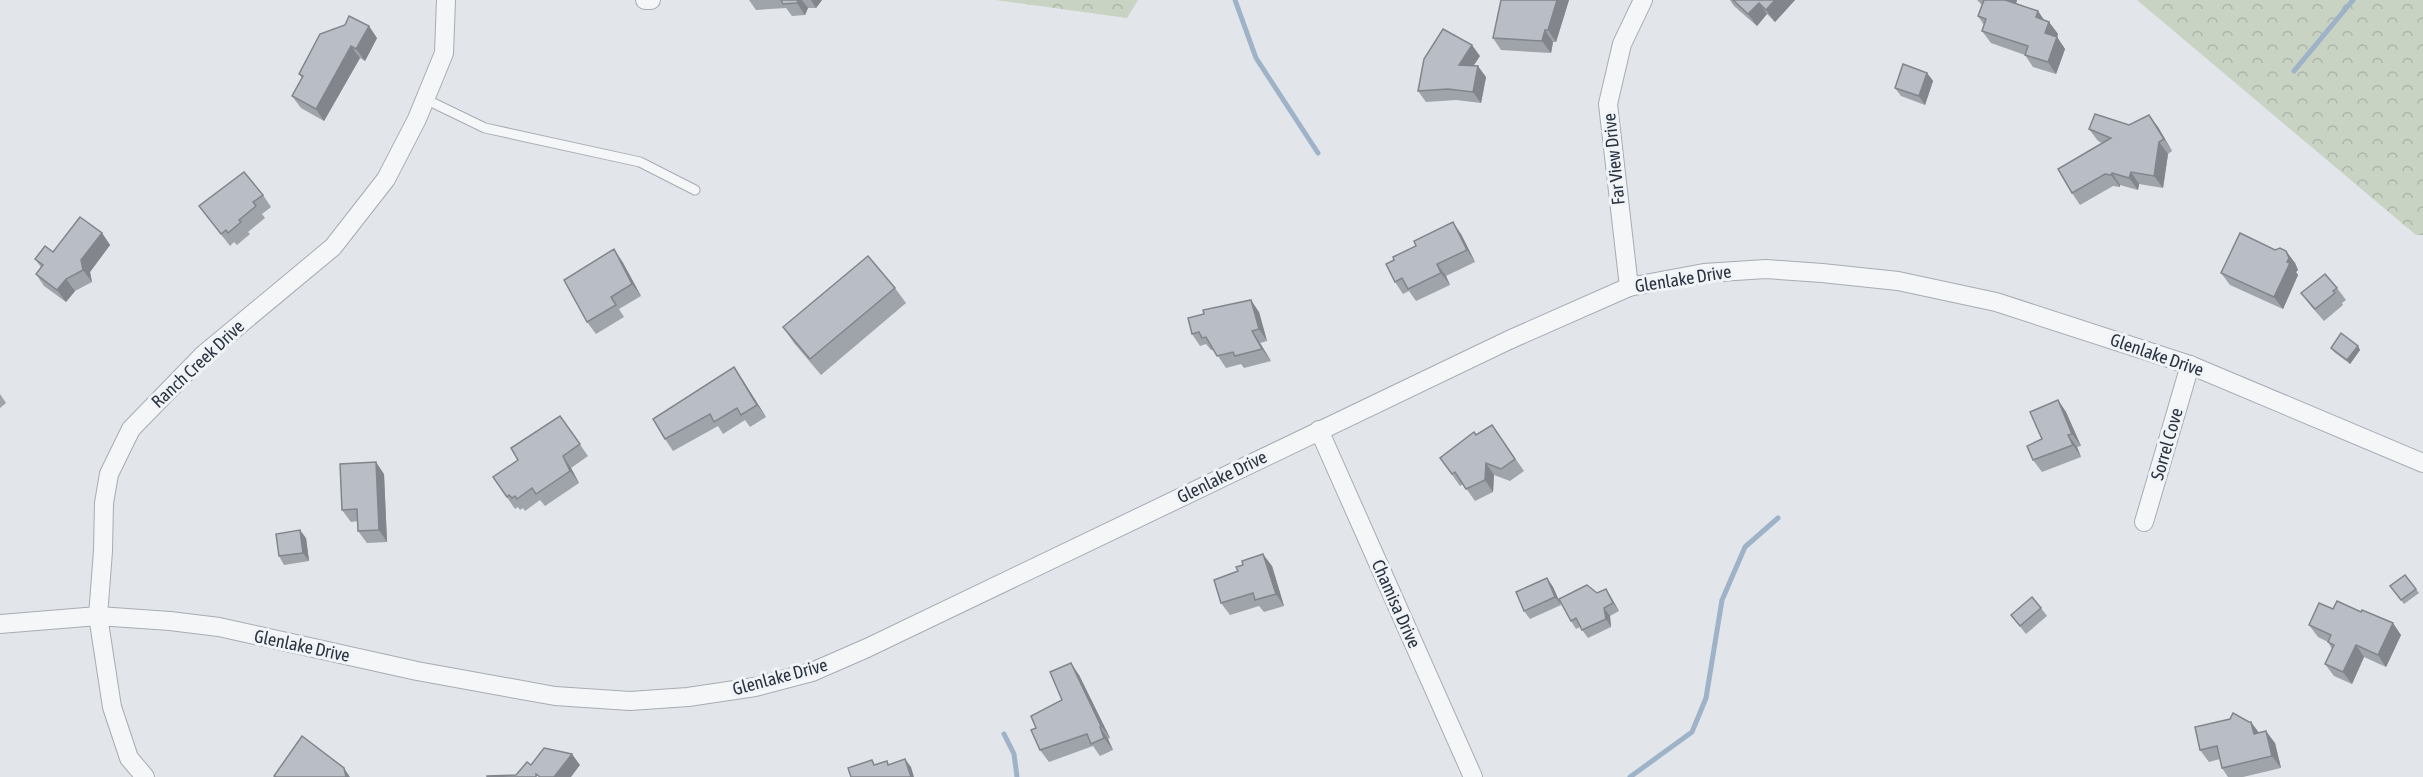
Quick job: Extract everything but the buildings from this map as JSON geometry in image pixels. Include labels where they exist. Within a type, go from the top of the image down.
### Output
[{"type":"street","name":"Ranch Creek Drive","points":[[145,777],[129,758],[112,707],[98,616],[104,503],[109,474],[131,429],[203,355],[333,247],[386,179],[425,99],[444,53],[446,0]]},
{"type":"street","points":[[645,0],[651,0]]},
{"type":"street","name":"Far View Drive","points":[[1629,287],[1608,104],[1622,44],[1643,0]]},
{"type":"street","name":"Glenlake Drive","points":[[0,624],[98,616],[219,627],[417,671],[555,696],[630,701],[688,697],[755,687],[812,672],[867,648],[1319,430],[1509,340],[1629,287],[1704,273],[1766,269],[1898,281],[1996,302],[2190,365],[2423,463]]},
{"type":"street","name":"Sorrel Cove","points":[[2144,522],[2190,365]]},
{"type":"street","name":"Chamisa Drive","points":[[1319,430],[1473,777]]},
{"type":"lane","points":[[425,99],[485,128],[640,162],[695,190]]},
{"type":"green space","points":[[996,0],[1138,0],[1127,18]]},
{"type":"green space","points":[[2137,0],[2423,0],[2423,235],[2416,235]]},
{"type":"waterway","points":[[1235,0],[1256,58],[1318,153]]},
{"type":"waterway","points":[[2294,71],[2353,0]]},
{"type":"waterway","points":[[1630,777],[1692,732],[1706,698],[1722,600],[1745,547],[1778,518]]},
{"type":"waterway","points":[[1004,734],[1014,754],[1017,777]]}]
